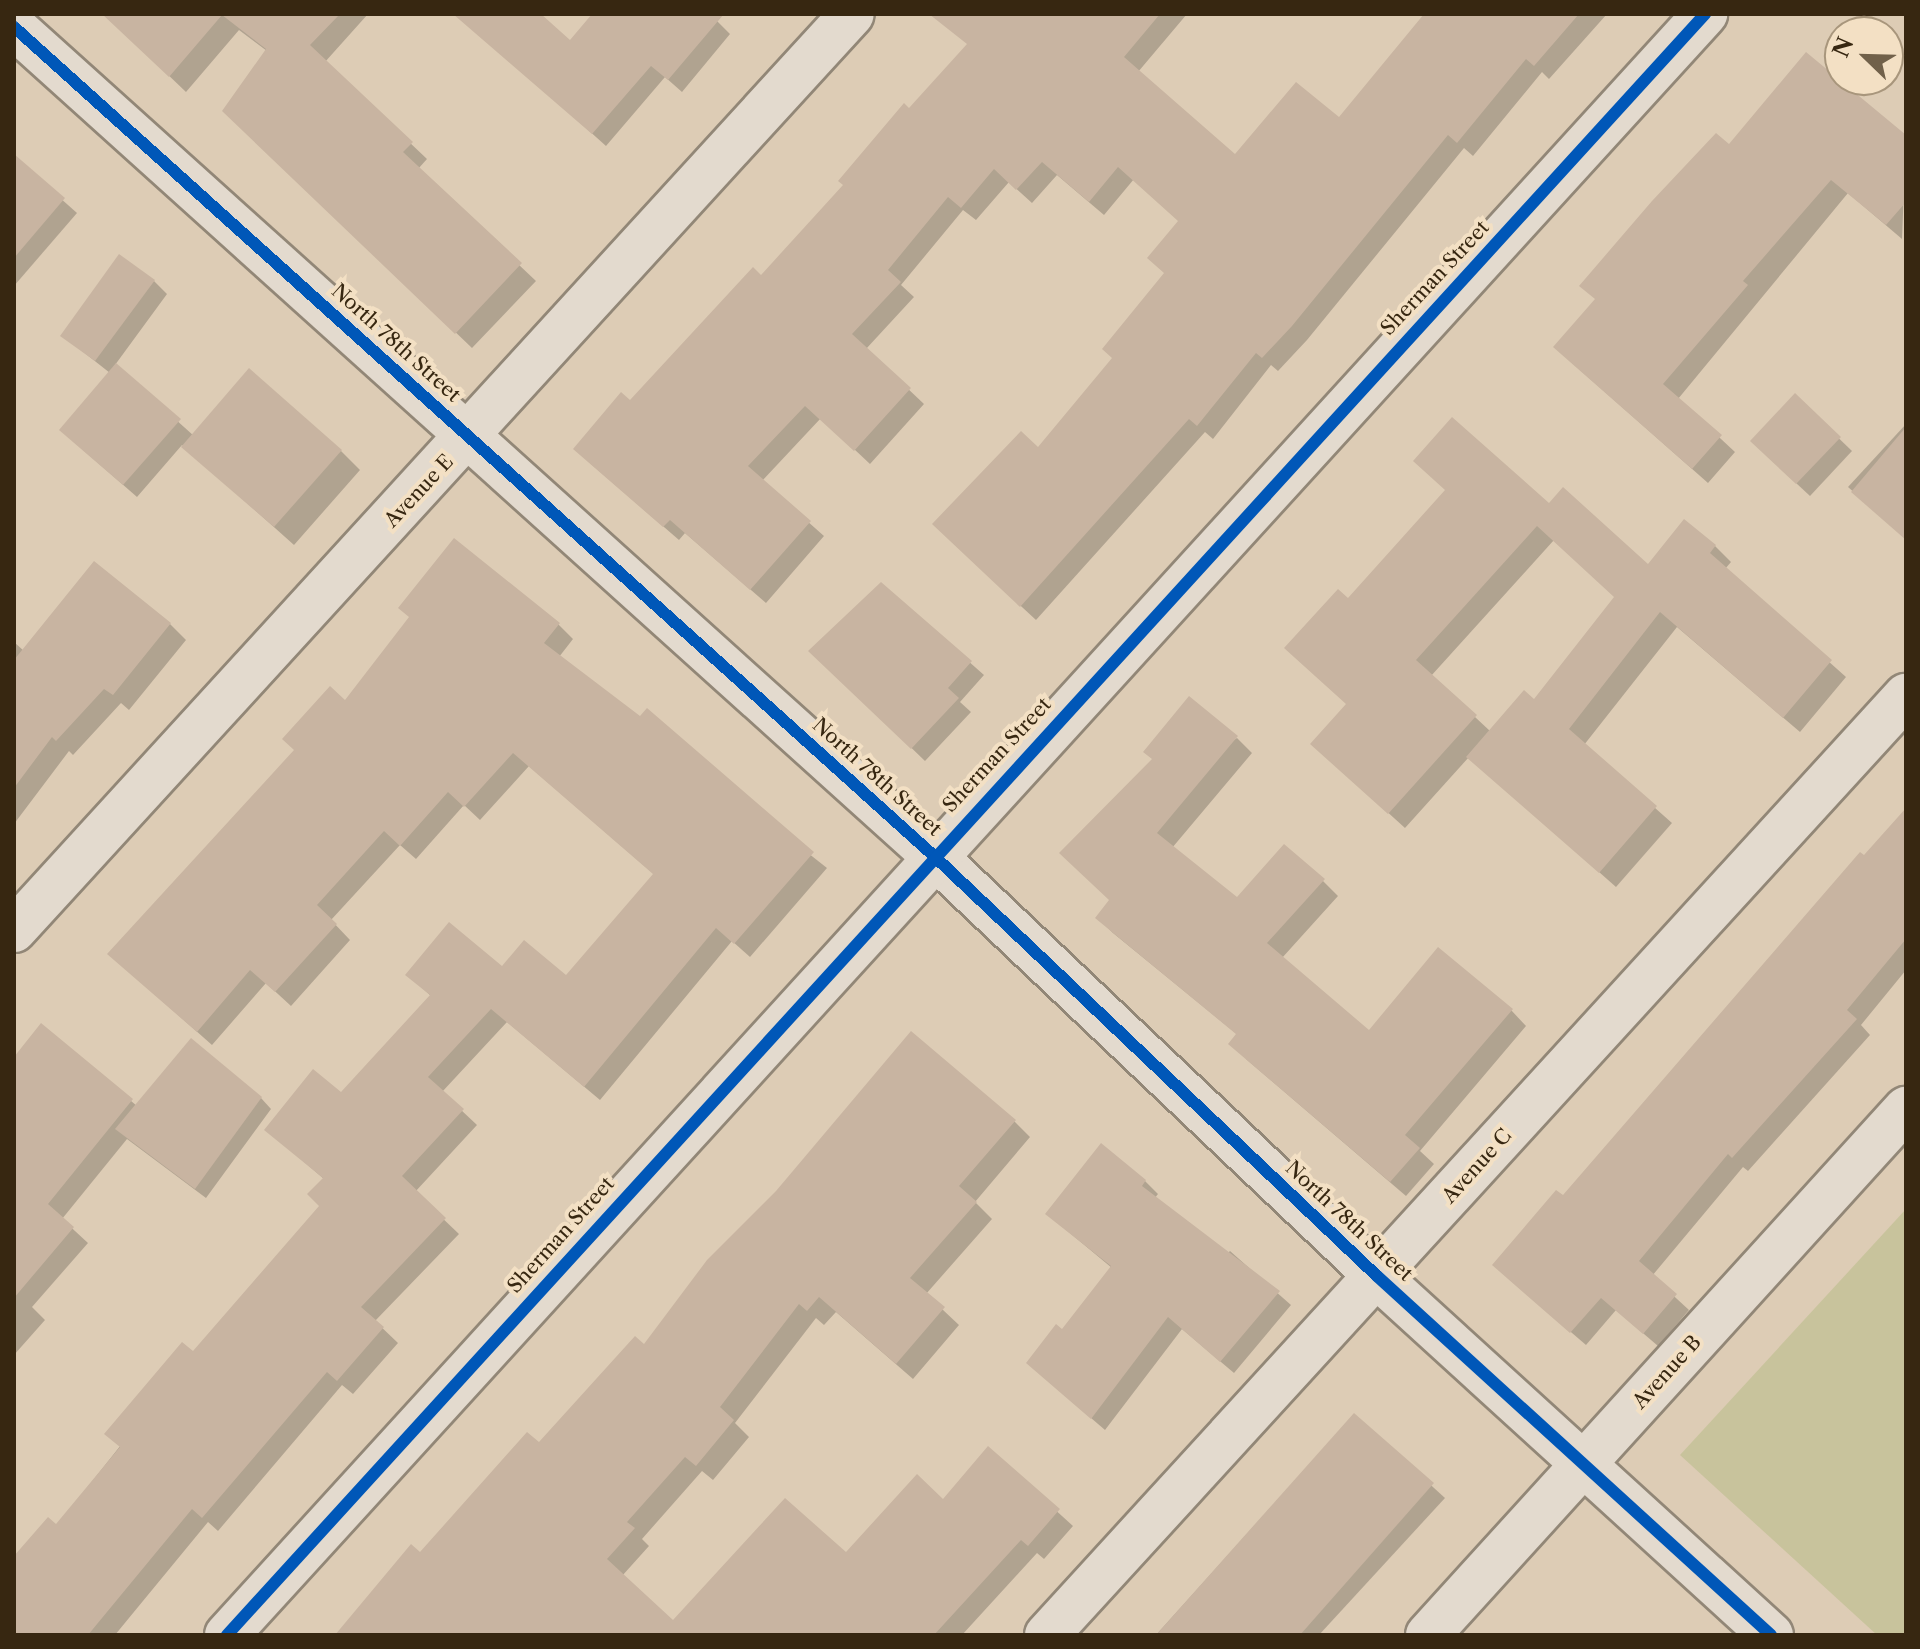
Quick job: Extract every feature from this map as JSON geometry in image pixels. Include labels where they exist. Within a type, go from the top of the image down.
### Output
[{"type":"street","name":"Avenue E","points":[[14,930],[470,436],[852,14]]},
{"type":"street","name":"Sherman Street","points":[[227,1635],[933,855],[1705,14]]},
{"type":"street","name":"North 78th Street","points":[[14,27],[933,855],[1377,1276],[1771,1635]]},
{"type":"street","name":"Avenue C","points":[[1047,1635],[1906,696]]},
{"type":"street","name":"Avenue B","points":[[1428,1635],[1906,1109]]},
{"type":"shaded area","points":[[1906,1209],[1906,1635],[1877,1635],[1680,1455]]},
{"type":"building","points":[[102,14],[340,14],[310,45],[413,142],[403,152],[522,263],[455,334],[222,111],[266,49],[222,15],[169,77]]},
{"type":"building","points":[[453,14],[541,14],[570,40],[592,14],[724,14],[668,80],[651,66],[592,134]]},
{"type":"building","points":[[929,14],[1160,14],[1124,57],[1235,154],[1296,82],[1339,117],[1424,14],[1579,14],[1534,66],[1526,59],[1457,143],[1448,135],[1292,326],[1262,358],[1256,353],[1197,426],[1189,419],[1020,607],[932,524],[1021,431],[1038,447],[1112,358],[1102,349],[1164,273],[1147,258],[1178,221],[1118,167],[1089,202],[1042,162],[1016,190],[994,169],[961,208],[948,197],[888,270],[901,282],[852,334],[911,388],[854,451],[805,406],[748,466],[811,521],[750,590],[670,520],[663,527],[573,449],[621,392],[630,400],[753,267],[761,275],[843,185],[838,181],[904,103],[909,108],[967,44]]},
{"type":"building","points":[[1806,52],[1824,67],[1824,96],[1859,96],[1906,135],[1906,202],[1886,225],[1831,180],[1743,281],[1748,285],[1663,384],[1722,435],[1692,469],[1553,347],[1595,299],[1579,286],[1652,201],[1716,133],[1729,144]]},
{"type":"building","points":[[14,154],[65,198],[14,258]]},
{"type":"building","points":[[119,254],[155,280],[95,361],[60,336]]},
{"type":"building","points":[[116,363],[181,419],[123,485],[59,430]]},
{"type":"building","points":[[249,368],[342,450],[274,527],[181,447]]},
{"type":"building","points":[[1795,393],[1841,437],[1796,484],[1750,441]]},
{"type":"building","points":[[1452,417],[1549,503],[1563,487],[1648,564],[1684,519],[1716,545],[1710,553],[1832,660],[1783,718],[1660,612],[1569,729],[1657,806],[1599,873],[1466,757],[1524,690],[1534,699],[1614,597],[1537,526],[1416,660],[1477,715],[1388,814],[1310,744],[1346,704],[1284,648],[1338,589],[1348,598],[1445,490],[1413,461]]},
{"type":"building","points":[[1906,427],[1906,540],[1851,492]]},
{"type":"building","points":[[454,538],[560,623],[544,643],[640,716],[647,708],[814,852],[734,944],[716,928],[584,1087],[491,1009],[428,1077],[464,1109],[402,1176],[446,1218],[361,1307],[384,1327],[337,1381],[327,1372],[202,1518],[192,1509],[88,1635],[14,1635],[14,1556],[48,1517],[56,1524],[120,1447],[104,1434],[182,1342],[193,1351],[319,1206],[307,1194],[323,1178],[264,1130],[313,1069],[341,1092],[430,995],[405,975],[449,922],[502,966],[524,940],[566,975],[653,874],[513,753],[464,807],[448,792],[400,846],[384,831],[317,905],[337,924],[275,992],[250,970],[197,1032],[107,954],[294,750],[282,739],[330,686],[345,700],[409,617],[398,608]]},
{"type":"building","points":[[94,561],[171,623],[113,695],[104,689],[56,741],[52,737],[14,788],[14,660]]},
{"type":"building","points":[[881,582],[972,661],[948,688],[959,698],[911,749],[808,651]]},
{"type":"building","points":[[1189,696],[1238,736],[1157,833],[1237,897],[1284,844],[1325,879],[1267,943],[1369,1030],[1438,947],[1513,1009],[1405,1135],[1420,1148],[1390,1182],[1228,1044],[1236,1034],[1095,918],[1109,900],[1059,853],[1152,759],[1143,752]]},
{"type":"building","points":[[1906,808],[1906,939],[1847,1010],[1857,1019],[1732,1158],[1728,1154],[1639,1261],[1677,1294],[1643,1334],[1601,1298],[1570,1333],[1492,1265],[1556,1190],[1563,1195],[1860,852],[1864,855]]},
{"type":"building","points":[[41,1023],[133,1099],[48,1204],[74,1227],[14,1298],[14,1057]]},
{"type":"building","points":[[911,1031],[1016,1120],[959,1186],[977,1202],[910,1278],[945,1307],[896,1364],[819,1297],[807,1311],[799,1304],[720,1407],[734,1420],[696,1466],[685,1457],[627,1522],[635,1528],[607,1559],[673,1620],[785,1498],[846,1552],[917,1474],[943,1499],[988,1446],[1060,1509],[1028,1546],[1021,1540],[934,1635],[335,1635],[411,1544],[420,1552],[527,1432],[539,1442],[635,1336],[644,1344],[707,1260],[776,1191]]},
{"type":"building","points":[[191,1038],[262,1097],[195,1189],[115,1129]]},
{"type":"building","points":[[1101,1143],[1146,1180],[1142,1186],[1280,1291],[1220,1362],[1168,1317],[1091,1419],[1026,1363],[1056,1324],[1062,1329],[1111,1266],[1045,1214]]},
{"type":"building","points":[[1354,1413],[1434,1483],[1300,1635],[1156,1635]]},
{"type":"cycle path","points":[[227,1635],[1705,14]]},
{"type":"cycle path","points":[[14,27],[933,855],[1377,1276],[1771,1635]]}]
